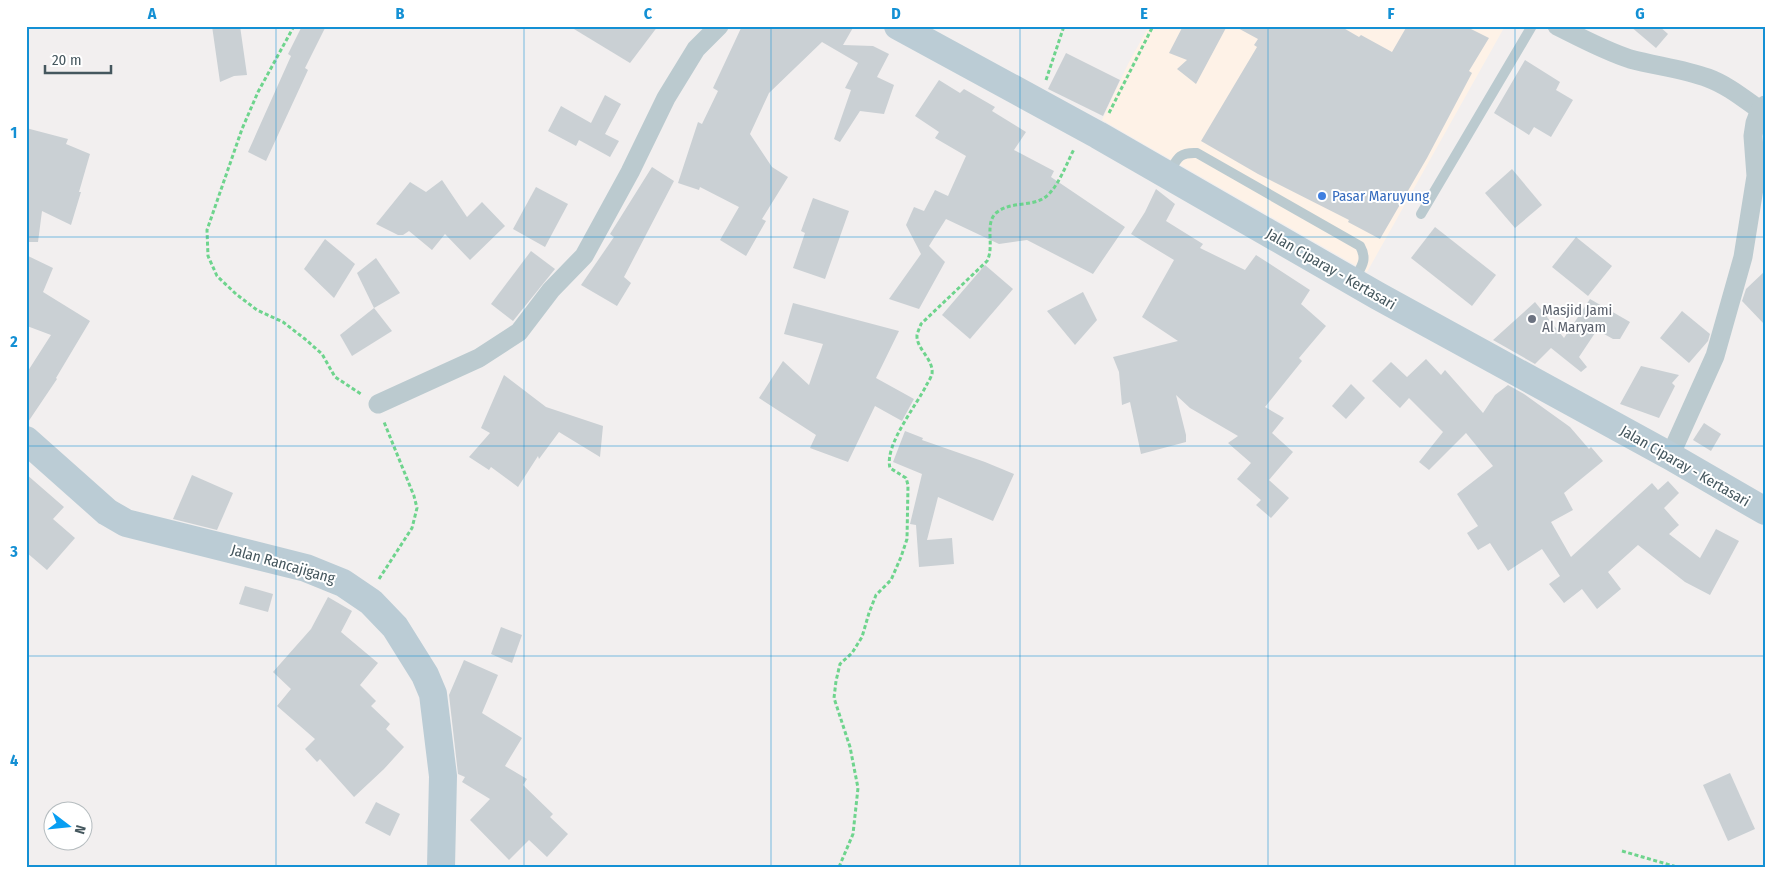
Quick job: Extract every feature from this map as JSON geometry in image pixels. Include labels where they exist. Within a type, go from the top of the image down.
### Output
[{"type":"main road","name":"Jalan Ciparay - Kertasari","points":[[898,26],[1091,132],[1463,344],[1670,456],[1765,511]]},
{"type":"main road","name":"Jalan Rancajigang","points":[[26,440],[107,512],[126,523],[306,568],[344,582],[366,599],[395,627],[425,675],[433,694],[442,776],[441,867]]},
{"type":"street","points":[[378,404],[479,358],[519,332],[551,290],[584,256],[630,172],[666,98],[696,49],[719,26]]},
{"type":"street","points":[[1557,26],[1630,59],[1709,78],[1762,107],[1755,123],[1753,136],[1756,176],[1743,257],[1715,356],[1670,456]]},
{"type":"lane","points":[[1421,214],[1532,26]]},
{"type":"path","points":[[294,26],[258,92],[242,128],[207,230],[208,256],[217,276],[236,294],[257,310],[283,322],[305,339],[322,354],[335,378],[378,404],[417,508],[412,528],[366,599]]},
{"type":"path","points":[[1036,102],[1064,26]]},
{"type":"path","points":[[839,867],[853,834],[858,788],[850,747],[834,698],[836,681],[840,664],[852,653],[862,637],[876,596],[891,580],[906,539],[908,484],[906,478],[890,468],[889,459],[904,423],[922,396],[932,374],[931,364],[919,344],[917,335],[921,324],[987,261],[991,250],[989,230],[991,221],[996,213],[1017,204],[1043,199],[1051,192],[1091,132],[1153,26]]},
{"type":"path","points":[[1622,851],[1677,867]]},
{"type":"shaded area","name":"Pasar Maruyung","points":[[1149,26],[1505,26],[1367,272],[1102,120],[1128,64]]},
{"type":"building","points":[[212,26],[240,26],[247,75],[234,76],[220,82]]},
{"type":"building","points":[[302,26],[326,26],[305,68],[308,70],[266,161],[248,152],[291,56],[288,54]]},
{"type":"building","points":[[569,26],[658,26],[630,63]]},
{"type":"building","points":[[742,26],[854,26],[843,45],[873,46],[889,54],[877,77],[894,85],[884,114],[860,111],[840,142],[834,139],[851,90],[845,88],[858,63],[822,42],[769,93],[750,134],[772,167],[788,177],[762,219],[766,221],[746,256],[720,240],[739,207],[700,187],[699,190],[678,183],[698,122],[702,124],[718,91],[713,88]]},
{"type":"building","points":[[1183,26],[1227,26],[1196,84],[1177,69],[1187,60],[1169,53]]},
{"type":"building","name":"Pasar Maruyung","points":[[1234,26],[1340,26],[1392,52],[1407,26],[1465,26],[1489,38],[1469,71],[1472,73],[1427,158],[1380,239],[1348,222],[1349,220],[1258,174],[1201,141],[1257,47],[1254,45],[1258,39]]},
{"type":"building","points":[[1630,26],[1659,26],[1668,34],[1656,48]]},
{"type":"building","points":[[1066,53],[1120,80],[1103,116],[1048,89]]},
{"type":"building","points":[[1525,60],[1560,82],[1556,90],[1573,100],[1551,137],[1534,127],[1529,135],[1494,113]]},
{"type":"building","points":[[939,80],[960,93],[964,89],[995,107],[992,111],[1026,132],[1014,150],[1054,171],[1051,177],[1125,227],[1093,274],[1027,240],[999,244],[946,219],[929,246],[945,262],[919,309],[889,299],[921,254],[906,225],[914,207],[924,211],[935,190],[948,196],[966,156],[935,138],[939,132],[915,116]]},
{"type":"building","points":[[605,95],[621,104],[605,134],[619,141],[610,157],[579,140],[576,146],[548,131],[561,106],[591,123]]},
{"type":"building","points":[[26,128],[68,139],[66,144],[90,154],[71,225],[42,211],[38,242],[26,242]]},
{"type":"building","points":[[652,167],[674,181],[624,277],[631,283],[617,306],[581,285],[614,237],[610,234]]},
{"type":"building","points":[[1512,169],[1542,205],[1515,228],[1485,193]]},
{"type":"building","points":[[442,180],[467,217],[482,202],[505,226],[470,260],[445,234],[432,250],[409,231],[403,235],[398,235],[376,224],[410,182],[426,192]]},
{"type":"building","points":[[536,187],[568,204],[545,247],[513,229]]},
{"type":"building","points":[[1156,189],[1175,204],[1166,221],[1203,244],[1200,248],[1245,270],[1256,255],[1310,290],[1301,304],[1326,326],[1299,358],[1302,361],[1265,407],[1284,418],[1272,433],[1293,452],[1269,480],[1289,498],[1271,518],[1256,505],[1261,500],[1237,479],[1251,463],[1228,443],[1238,436],[1190,408],[1176,395],[1186,442],[1141,454],[1130,402],[1122,405],[1119,372],[1113,357],[1178,341],[1142,317],[1174,260],[1131,234],[1145,212]]},
{"type":"building","points":[[813,198],[849,211],[825,279],[793,268],[805,233],[801,231]]},
{"type":"building","points":[[1435,227],[1496,275],[1472,306],[1411,258]]},
{"type":"building","points":[[1576,237],[1612,266],[1588,296],[1552,267]]},
{"type":"building","points":[[325,239],[355,264],[334,298],[304,269]]},
{"type":"building","points":[[531,251],[555,269],[513,321],[491,304]]},
{"type":"building","points":[[26,255],[53,268],[43,292],[90,321],[57,379],[26,425],[26,374],[51,335],[27,326],[26,329]]},
{"type":"building","points":[[376,258],[400,293],[374,308],[357,273]]},
{"type":"building","points":[[985,265],[1013,289],[970,339],[942,315]]},
{"type":"building","points":[[1765,271],[1765,325],[1742,301],[1746,289]]},
{"type":"building","points":[[1083,292],[1097,320],[1075,345],[1047,311]]},
{"type":"building","points":[[1590,299],[1630,322],[1620,339],[1613,339],[1597,330],[1579,357],[1587,367],[1581,372],[1551,348],[1535,364],[1493,340],[1535,302],[1564,338]]},
{"type":"building","points":[[793,303],[899,331],[876,378],[914,399],[902,421],[875,406],[848,462],[810,448],[816,435],[759,398],[783,361],[809,385],[823,344],[784,334]]},
{"type":"building","points":[[374,308],[392,331],[352,356],[340,335]]},
{"type":"building","points":[[1682,311],[1710,334],[1708,341],[1689,363],[1660,338]]},
{"type":"building","points":[[1426,359],[1441,375],[1445,370],[1483,413],[1495,395],[1508,385],[1524,394],[1570,427],[1589,449],[1591,447],[1603,461],[1564,493],[1573,510],[1551,522],[1571,557],[1652,483],[1658,490],[1668,481],[1679,493],[1664,508],[1679,525],[1669,534],[1700,558],[1716,529],[1739,541],[1710,595],[1685,582],[1638,545],[1608,572],[1621,589],[1597,609],[1582,589],[1564,603],[1549,584],[1560,576],[1542,549],[1508,571],[1490,543],[1478,550],[1467,533],[1478,526],[1457,494],[1493,466],[1466,433],[1429,470],[1419,462],[1443,432],[1409,398],[1400,408],[1372,381],[1391,362],[1407,377]]},
{"type":"building","points":[[1641,366],[1679,375],[1672,383],[1675,386],[1659,418],[1620,404]]},
{"type":"building","points":[[504,375],[546,407],[603,426],[600,457],[559,432],[539,459],[538,456],[518,487],[491,467],[489,470],[469,457],[490,433],[481,428]]},
{"type":"building","points":[[1351,384],[1365,398],[1346,419],[1332,406]]},
{"type":"building","points":[[1704,423],[1721,434],[1711,451],[1693,440]]},
{"type":"building","points":[[905,431],[923,438],[922,440],[1014,474],[993,521],[938,497],[927,540],[952,538],[954,564],[919,567],[916,525],[910,524],[922,474],[893,462]]},
{"type":"building","points":[[26,474],[64,507],[53,519],[75,538],[47,570],[26,552]]},
{"type":"building","points":[[192,475],[233,493],[217,530],[173,519]]},
{"type":"building","points":[[245,586],[273,594],[268,612],[239,604]]},
{"type":"building","points":[[328,597],[352,611],[341,632],[378,663],[360,685],[376,701],[371,706],[390,724],[386,729],[404,747],[354,797],[320,759],[317,762],[305,749],[315,739],[277,706],[291,689],[273,672],[311,629]]},
{"type":"building","points":[[501,627],[522,635],[512,663],[491,654]]},
{"type":"building","points":[[464,660],[498,675],[482,713],[522,738],[505,766],[527,779],[523,785],[553,814],[550,817],[568,834],[547,857],[529,840],[509,860],[470,820],[490,799],[462,782],[465,777],[458,774],[449,695]]},
{"type":"building","points":[[1730,773],[1755,829],[1728,841],[1703,785]]},
{"type":"building","points":[[376,802],[400,814],[390,836],[365,823]]},
{"type":"place","name":"Pasar Maruyung","points":[[1322,196]]},
{"type":"place","name":"Masjid Jami Al Maryam","points":[[1532,319]]}]
